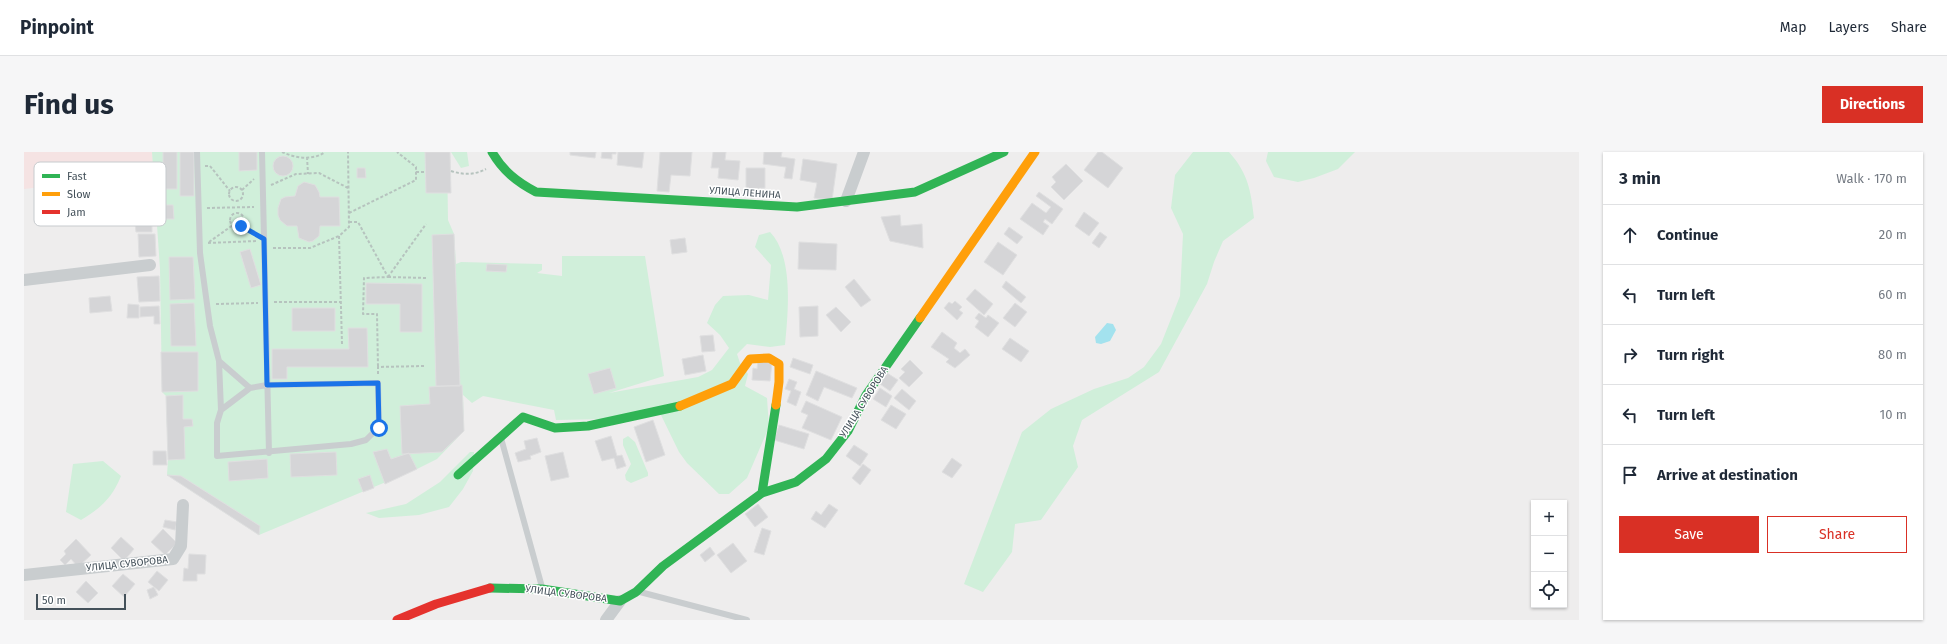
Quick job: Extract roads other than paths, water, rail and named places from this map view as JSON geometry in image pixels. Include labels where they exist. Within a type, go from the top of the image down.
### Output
[{"type":"street","name":"УЛИЦА ЛЕНИНА","points":[[492,152],[498,163],[513,179],[536,192],[797,207],[915,192],[1004,152]]},
{"type":"street","points":[[846,201],[864,152]]},
{"type":"street","name":"УЛИЦА СУВОРОВА","points":[[606,620],[620,601],[636,592],[663,566],[762,493],[796,482],[826,459],[848,431],[866,395],[1035,152]]},
{"type":"street","points":[[24,280],[150,265]]},
{"type":"street","points":[[458,475],[524,416],[555,428],[575,427],[588,426],[676,408],[732,384],[750,359],[769,358],[779,364],[779,370],[762,493]]},
{"type":"street","name":"УЛИЦА СУВОРОВА","points":[[24,575],[173,559],[181,546],[183,505]]},
{"type":"street","name":"УЛИЦА СУВОРОВА","points":[[397,620],[436,604],[493,587],[542,589],[620,601]]},
{"type":"lane","points":[[197,152],[200,253],[210,326],[219,361],[221,410],[217,423],[217,456],[269,453],[351,444],[366,440],[379,428],[378,383],[267,385],[250,388],[221,410]]},
{"type":"lane","points":[[262,152],[269,453]]},
{"type":"lane","points":[[219,361],[250,388]]},
{"type":"lane","points":[[501,436],[542,589]]},
{"type":"lane","points":[[636,592],[746,620]]},
{"type":"water","points":[[1107,323],[1113,324],[1116,330],[1110,341],[1101,344],[1096,343],[1095,337]]}]
